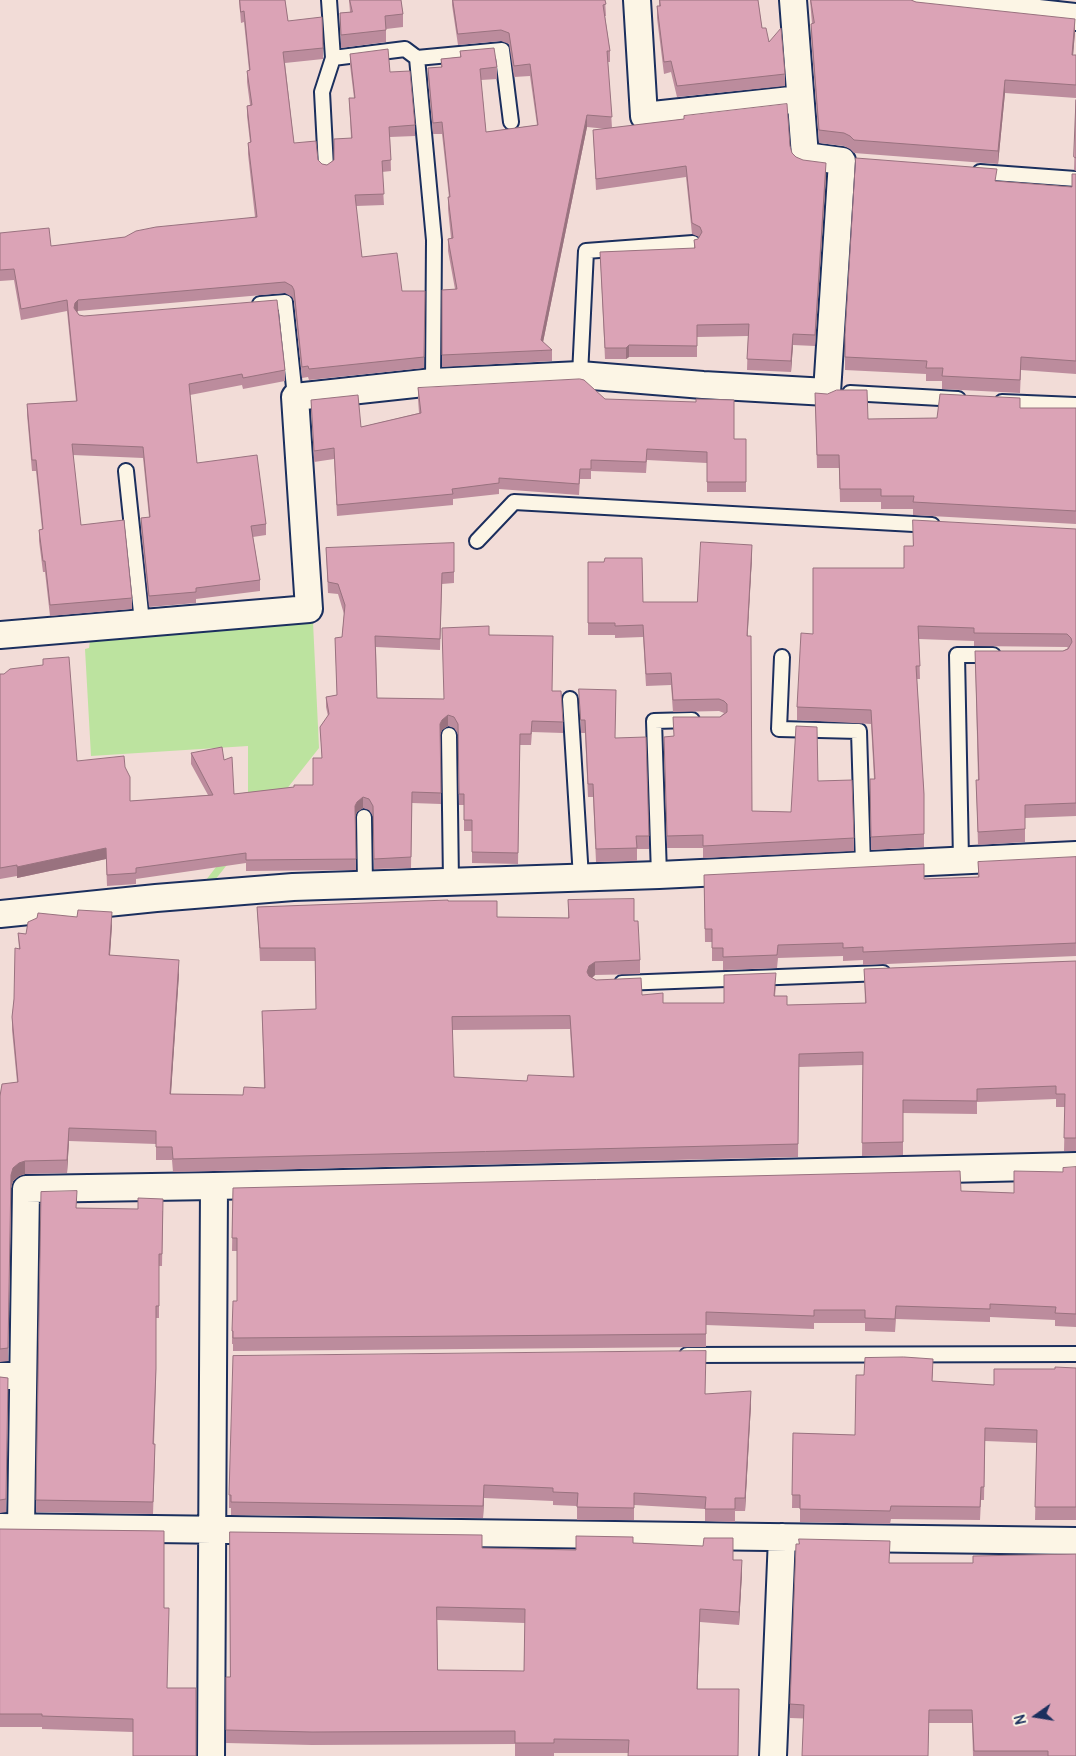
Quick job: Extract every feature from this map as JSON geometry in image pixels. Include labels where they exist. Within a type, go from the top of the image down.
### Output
[{"type":"street","points":[[636,0],[644,116],[800,99]]},
{"type":"street","points":[[0,635],[309,609],[294,397],[433,382],[580,375],[703,385],[827,392],[847,161],[804,156],[793,0]]},
{"type":"street","points":[[918,0],[1076,17]]},
{"type":"street","points":[[0,914],[156,898],[293,887],[659,875],[1076,855]]},
{"type":"street","points":[[1076,1166],[214,1186],[26,1188],[11,1376],[10,1527],[1076,1541]]},
{"type":"street","points":[[211,1756],[212,1530],[218,1360],[214,1186]]},
{"type":"street","points":[[773,1756],[782,1537]]},
{"type":"lane","points":[[326,167],[322,92],[333,58],[328,0]]},
{"type":"lane","points":[[333,58],[405,49],[417,58],[502,50],[511,122]]},
{"type":"lane","points":[[417,58],[434,240],[433,382]]},
{"type":"lane","points":[[969,171],[1076,179]]},
{"type":"lane","points":[[580,375],[586,251],[693,243]]},
{"type":"lane","points":[[246,305],[285,302],[294,397]]},
{"type":"lane","points":[[827,392],[1076,405]]},
{"type":"lane","points":[[126,471],[142,622]]},
{"type":"lane","points":[[477,541],[514,502],[948,526]]},
{"type":"lane","points":[[961,860],[957,655],[1005,655]]},
{"type":"lane","points":[[782,657],[779,729],[859,731],[863,865]]},
{"type":"lane","points":[[570,699],[581,878]]},
{"type":"lane","points":[[659,875],[654,721],[709,720]]},
{"type":"lane","points":[[449,736],[450,882]]},
{"type":"lane","points":[[364,817],[365,885]]},
{"type":"lane","points":[[605,984],[900,972]]},
{"type":"lane","points":[[669,1355],[1076,1354]]},
{"type":"green space","points":[[313,622],[319,748],[215,880],[206,880],[271,796],[248,797],[248,746],[91,756],[85,649],[89,648],[90,641]]},
{"type":"building","points":[[240,0],[285,0],[288,21],[322,17],[323,48],[283,52],[294,143],[316,141],[318,160],[322,164],[327,165],[334,160],[334,139],[352,138],[349,98],[355,98],[350,54],[388,49],[390,72],[410,71],[415,125],[389,127],[391,160],[382,161],[384,194],[355,195],[362,257],[397,253],[402,291],[425,291],[424,357],[309,369],[308,366],[302,367],[294,290],[292,286],[285,282],[78,300],[74,308],[79,315],[84,316],[277,300],[285,370],[243,378],[242,374],[189,384],[197,463],[257,455],[266,524],[251,526],[260,580],[196,588],[196,592],[149,596],[141,518],[150,517],[143,447],[72,444],[81,525],[124,520],[132,598],[50,605],[39,530],[43,529],[36,460],[32,460],[27,404],[77,401],[67,300],[21,309],[14,269],[0,270],[0,233],[49,228],[51,246],[125,237],[136,231],[156,227],[257,217],[248,143],[251,142],[247,106],[252,105],[247,71],[250,70],[244,11],[241,12]]},
{"type":"building","points":[[350,0],[401,0],[403,14],[385,16],[386,30],[341,35],[340,13],[352,12]]},
{"type":"building","points":[[453,0],[605,0],[606,4],[603,5],[610,51],[607,51],[612,117],[587,115],[541,340],[552,350],[442,355],[442,290],[457,289],[448,239],[453,238],[442,122],[433,123],[428,68],[442,67],[441,59],[461,57],[460,51],[494,48],[497,67],[480,69],[486,132],[538,125],[530,64],[514,66],[509,33],[501,30],[458,34]]},
{"type":"building","points":[[660,0],[758,0],[762,28],[766,28],[769,42],[781,28],[785,74],[677,86],[671,61],[664,62],[657,6],[660,6]]},
{"type":"building","points":[[811,0],[911,0],[1075,19],[1072,55],[1076,55],[1076,85],[1005,80],[998,151],[854,140],[844,133],[819,130],[811,24],[814,23]]},
{"type":"building","points":[[1076,100],[1076,158],[1074,157]]},
{"type":"building","points":[[787,104],[792,153],[803,160],[826,163],[815,335],[793,334],[791,361],[747,359],[749,324],[697,325],[697,346],[629,345],[626,348],[605,348],[600,252],[695,248],[694,240],[698,239],[702,232],[700,227],[692,223],[686,166],[596,179],[593,130],[684,119],[684,116]]},
{"type":"building","points":[[856,158],[997,169],[995,181],[1072,187],[1072,174],[1076,174],[1076,361],[1021,357],[1020,380],[942,376],[943,368],[926,368],[927,361],[845,357]]},
{"type":"building","points":[[584,380],[605,399],[696,402],[696,399],[734,400],[734,439],[746,439],[746,482],[707,482],[707,452],[647,449],[646,462],[591,460],[591,469],[580,469],[579,484],[499,478],[499,483],[452,489],[453,494],[337,505],[334,448],[314,451],[311,400],[358,395],[361,427],[421,413],[418,388]]},
{"type":"building","points":[[837,390],[867,390],[868,419],[937,418],[940,394],[1020,398],[1020,408],[1076,408],[1076,511],[913,502],[914,496],[881,496],[881,489],[840,489],[839,455],[817,455],[815,393],[827,394]]},
{"type":"building","points":[[913,520],[1076,529],[1076,803],[1025,805],[1025,829],[978,832],[976,780],[979,780],[975,651],[1063,651],[1068,649],[1072,642],[1067,634],[974,633],[974,628],[918,626],[920,666],[916,666],[924,794],[924,834],[871,837],[870,779],[875,779],[871,710],[797,707],[801,633],[813,634],[813,568],[904,568],[904,546],[913,546]]},
{"type":"building","points":[[701,542],[752,545],[747,636],[751,636],[752,811],[791,812],[796,726],[817,727],[818,781],[852,780],[854,838],[703,846],[703,835],[667,836],[664,737],[674,736],[673,717],[720,717],[727,712],[727,704],[719,699],[673,700],[671,673],[646,674],[643,625],[615,626],[615,623],[588,623],[588,562],[604,562],[605,558],[642,558],[643,602],[697,602]]},
{"type":"building","points":[[454,543],[454,572],[442,573],[440,639],[375,636],[377,698],[444,699],[442,628],[489,626],[489,635],[553,636],[552,691],[561,691],[563,722],[532,721],[531,734],[520,734],[518,853],[472,852],[472,820],[464,820],[464,794],[459,794],[458,724],[454,717],[448,715],[440,724],[441,793],[412,792],[411,857],[374,859],[373,806],[369,799],[363,797],[355,806],[356,859],[246,860],[246,853],[136,868],[136,873],[107,875],[106,848],[17,867],[17,865],[0,868],[0,674],[4,674],[10,669],[43,665],[43,659],[69,657],[77,761],[124,756],[125,767],[130,777],[130,801],[213,795],[191,753],[222,747],[224,760],[232,757],[234,794],[294,787],[294,785],[313,785],[313,758],[322,758],[320,727],[329,714],[326,697],[337,695],[335,638],[342,637],[345,605],[338,584],[328,582],[326,548]]},
{"type":"building","points":[[579,689],[616,690],[615,738],[646,737],[649,836],[636,836],[637,848],[596,849],[593,784],[588,784],[585,720],[581,720]]},
{"type":"building","points":[[1076,857],[1076,943],[863,952],[863,947],[843,948],[843,943],[778,945],[777,955],[723,957],[723,948],[712,948],[712,929],[705,929],[704,875],[924,864],[924,879],[979,877],[978,862]]},
{"type":"building","points":[[634,899],[634,921],[638,921],[640,960],[595,962],[589,966],[587,972],[589,976],[596,980],[641,978],[642,995],[663,993],[663,1003],[724,1003],[724,975],[776,973],[774,996],[787,996],[787,1005],[866,1003],[864,969],[1076,961],[1076,1138],[1064,1138],[1065,1094],[1056,1094],[1056,1086],[977,1089],[977,1101],[903,1100],[903,1142],[862,1143],[863,1052],[799,1054],[798,1144],[173,1159],[172,1147],[156,1147],[156,1131],[69,1128],[67,1160],[25,1161],[13,1168],[11,1175],[8,1348],[0,1349],[0,1096],[2,1084],[18,1082],[12,1017],[15,948],[20,949],[18,933],[26,934],[28,922],[37,918],[38,913],[77,917],[78,910],[112,912],[109,955],[179,960],[170,1094],[243,1095],[244,1087],[265,1088],[262,1011],[316,1009],[315,948],[260,948],[257,907],[448,900],[497,901],[497,917],[569,918],[568,900]],"holes":[[[570,1016],[574,1077],[528,1075],[527,1081],[454,1077],[452,1017]]]},
{"type":"building","points":[[1076,1167],[1076,1314],[1055,1313],[1056,1307],[990,1304],[990,1309],[896,1306],[895,1319],[865,1318],[865,1310],[814,1310],[814,1316],[706,1312],[706,1334],[233,1338],[233,1301],[237,1301],[237,1238],[232,1238],[233,1188],[960,1171],[961,1191],[1014,1193],[1014,1171],[1063,1172],[1063,1168]]},
{"type":"building","points":[[77,1191],[76,1208],[138,1209],[138,1198],[163,1199],[162,1254],[159,1254],[159,1306],[156,1306],[153,1502],[36,1500],[41,1192]]},
{"type":"building","points":[[706,1351],[705,1394],[751,1391],[745,1498],[735,1498],[735,1509],[705,1509],[706,1497],[634,1493],[634,1508],[577,1507],[578,1493],[553,1492],[553,1488],[484,1485],[483,1506],[231,1502],[231,1495],[229,1495],[233,1356]]},
{"type":"building","points":[[904,1357],[933,1359],[932,1381],[994,1385],[994,1369],[1076,1368],[1076,1507],[1035,1507],[1037,1430],[985,1428],[984,1487],[981,1487],[980,1507],[891,1506],[890,1511],[800,1509],[800,1495],[792,1495],[793,1433],[855,1435],[856,1375],[864,1375],[865,1358]]},
{"type":"building","points":[[0,1377],[8,1378],[6,1499],[0,1500]]},
{"type":"building","points":[[0,1529],[164,1531],[164,1608],[169,1608],[167,1688],[196,1688],[196,1756],[133,1756],[133,1719],[42,1716],[42,1714],[0,1714]]},
{"type":"building","points":[[230,1532],[482,1535],[482,1548],[576,1550],[576,1536],[633,1537],[633,1543],[703,1546],[704,1538],[733,1538],[733,1560],[742,1560],[739,1612],[700,1609],[697,1689],[739,1689],[738,1756],[628,1756],[629,1740],[554,1739],[554,1743],[515,1743],[515,1731],[312,1732],[226,1730],[226,1677],[230,1677]],"holes":[[[437,1607],[525,1609],[524,1671],[438,1670]]]},
{"type":"building","points":[[799,1539],[890,1541],[889,1563],[973,1563],[973,1556],[1076,1554],[1076,1756],[1048,1756],[1048,1751],[974,1751],[972,1710],[929,1710],[928,1756],[802,1756],[804,1705],[790,1704],[796,1544],[799,1544]]}]
